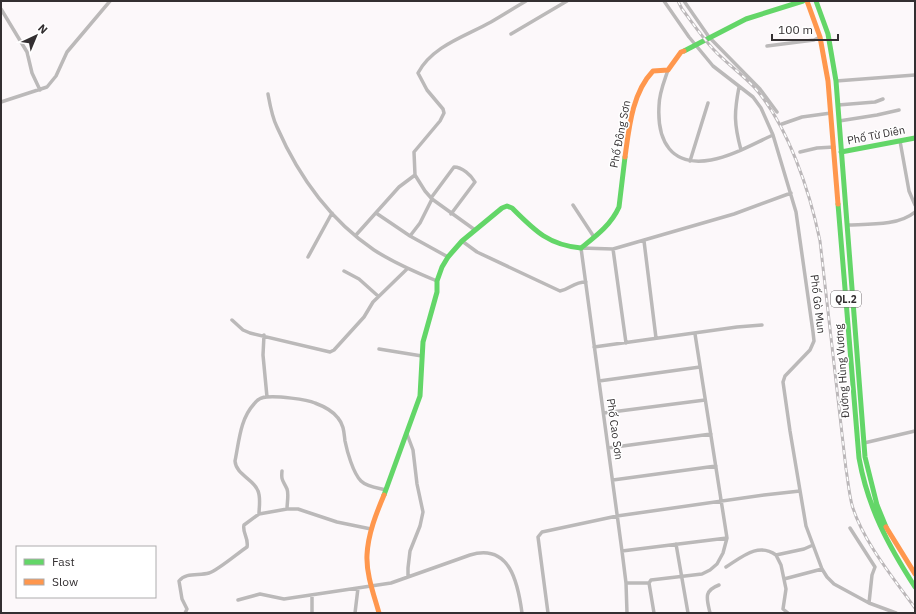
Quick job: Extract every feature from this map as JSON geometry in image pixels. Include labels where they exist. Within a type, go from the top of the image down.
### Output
[{"type":"main road","points":[[668,70],[681,52],[709,37],[746,19],[803,1]]},
{"type":"main road","name":"Đường Hùng Vương","points":[[807,1],[820,37],[828,81],[859,458],[863,482],[874,514],[893,553],[915,587]]},
{"type":"main road","name":"Đường Hùng Vương","points":[[816,1],[828,34],[836,81],[864,443],[869,480],[880,512],[896,544],[915,574]]},
{"type":"main road","name":"Phố Đông Sơn","points":[[581,248],[612,221],[617,214],[626,146],[634,111],[643,83],[653,71],[668,70]]},
{"type":"main road","name":"Phố Từ Diên","points":[[841,152],[915,138]]},
{"type":"main road","points":[[378,613],[370,578],[367,556],[371,529],[420,396],[422,356],[426,330],[437,292],[437,281],[442,267],[448,257],[462,241],[502,208],[507,206],[516,211],[530,227],[544,237],[570,247],[581,248]]},
{"type":"street","points":[[1,102],[40,90],[52,83],[67,52],[110,1]]},
{"type":"street","points":[[475,230],[451,214],[432,198],[415,174],[414,152],[440,121],[444,113],[443,109],[420,80],[418,73],[428,59],[448,44],[491,22],[526,1]]},
{"type":"street","points":[[511,34],[567,1]]},
{"type":"street","name":"Phố Gò Mun","points":[[664,1],[695,45],[713,66],[753,97],[761,108],[773,135],[796,212],[814,341],[810,350],[785,376],[783,382],[806,526],[826,577],[834,584],[869,602],[896,613]]},
{"type":"street","points":[[684,1],[709,37],[760,89],[776,112]]},
{"type":"street","points":[[1,9],[27,52],[32,73],[40,90]]},
{"type":"street","points":[[767,46],[814,40],[820,37]]},
{"type":"street","points":[[668,70],[661,90],[659,105],[660,129],[666,146],[676,156],[690,161],[720,158],[773,135]]},
{"type":"street","points":[[836,81],[915,75]]},
{"type":"street","points":[[739,87],[736,103],[735,123],[741,150]]},
{"type":"street","points":[[268,94],[276,126],[300,172],[332,213],[375,251],[406,269],[437,281]]},
{"type":"street","points":[[838,105],[875,102],[882,99]]},
{"type":"street","points":[[690,161],[708,103]]},
{"type":"street","points":[[839,121],[899,110]]},
{"type":"street","points":[[782,124],[802,117],[831,113]]},
{"type":"street","points":[[900,141],[909,191],[915,205]]},
{"type":"street","points":[[800,152],[817,148],[834,147]]},
{"type":"street","points":[[410,236],[420,223],[432,198],[454,167],[457,167],[469,175],[475,182],[451,214]]},
{"type":"street","points":[[356,235],[399,187],[415,174]]},
{"type":"street","points":[[581,248],[613,249],[644,241],[734,214],[791,193]]},
{"type":"street","points":[[573,205],[594,237]]},
{"type":"street","points":[[847,225],[898,220],[908,217],[915,212]]},
{"type":"street","points":[[308,257],[332,213]]},
{"type":"street","points":[[376,213],[410,236],[448,257]]},
{"type":"street","points":[[462,241],[477,252],[560,291],[566,290],[574,284],[586,282]]},
{"type":"street","points":[[644,241],[656,338]]},
{"type":"street","name":"Phố Cao Sơn","points":[[581,248],[622,551],[626,583],[627,613]]},
{"type":"street","points":[[613,249],[626,343]]},
{"type":"street","points":[[232,320],[243,330],[330,352],[334,350],[364,317],[378,296],[406,269]]},
{"type":"street","points":[[344,271],[359,279],[378,296]]},
{"type":"street","points":[[594,347],[737,327],[762,325]]},
{"type":"street","points":[[626,583],[649,583],[651,580],[702,574],[717,564],[723,553],[727,538],[695,334]]},
{"type":"street","points":[[264,335],[263,354],[267,397]]},
{"type":"street","points":[[380,349],[422,356]]},
{"type":"street","points":[[599,381],[700,367]]},
{"type":"street","points":[[259,514],[259,492],[238,470],[235,466],[235,461],[246,414],[255,402],[267,397],[305,400],[316,403],[329,410],[338,418],[343,427],[346,447],[356,474],[361,481],[368,485],[386,490]]},
{"type":"street","points":[[604,413],[705,400]]},
{"type":"street","points":[[864,443],[915,431]]},
{"type":"street","points":[[407,434],[413,450],[418,490],[423,512],[420,526],[410,552],[408,576]]},
{"type":"street","points":[[608,448],[711,434]]},
{"type":"street","points":[[613,480],[716,466]]},
{"type":"street","points":[[282,470],[282,481],[287,488],[288,493],[287,509]]},
{"type":"street","points":[[548,613],[538,537],[542,532],[617,516],[800,491]]},
{"type":"street","points":[[185,613],[187,609],[182,599],[179,581],[186,576],[210,573],[218,569],[247,546],[248,542],[243,528],[244,525],[259,514],[298,508],[337,522],[371,529]]},
{"type":"street","points":[[850,528],[875,567],[872,575],[869,602]]},
{"type":"street","points":[[622,551],[727,538]]},
{"type":"street","points":[[676,544],[688,613]]},
{"type":"street","points":[[776,555],[804,549],[813,545]]},
{"type":"street","points":[[726,567],[750,551],[764,549],[776,555],[781,565],[786,590],[782,608],[788,613]]},
{"type":"street","points":[[238,600],[260,594],[284,599],[373,587],[391,583],[477,552],[495,554],[503,559],[510,567],[520,600],[522,613]]},
{"type":"street","points":[[784,579],[822,569]]},
{"type":"street","points":[[649,583],[654,613]]},
{"type":"street","points":[[710,613],[707,597],[708,592],[713,587],[719,585]]},
{"type":"street","points":[[355,613],[358,588]]},
{"type":"street","points":[[312,595],[312,613]]},
{"type":"railway","points":[[678,1],[701,35],[714,50],[754,87],[766,103],[777,120],[796,160],[804,181],[820,241],[846,469],[852,505],[863,532],[888,572],[915,608]]},
{"type":"traffic: fast","points":[[684,51],[746,19],[803,1]]},
{"type":"traffic: fast","points":[[816,1],[828,34],[836,81],[865,457],[877,505],[886,527]]},
{"type":"traffic: fast","points":[[841,152],[915,138]]},
{"type":"traffic: fast","points":[[384,495],[420,396],[423,342],[437,292],[437,281],[442,267],[448,257],[462,241],[502,208],[507,206],[512,208],[535,230],[550,240],[559,244],[581,248],[607,225],[619,207],[625,157]]},
{"type":"traffic: fast","points":[[838,204],[859,458],[868,493],[880,526],[915,587]]},
{"type":"traffic: slow","points":[[807,1],[820,37],[828,81],[838,204]]},
{"type":"traffic: slow","points":[[625,157],[633,111],[640,90],[653,71],[668,70],[681,52],[684,51]]},
{"type":"traffic: slow","points":[[379,613],[369,577],[367,555],[375,517],[384,495]]},
{"type":"traffic: slow","points":[[886,527],[915,574]]}]
